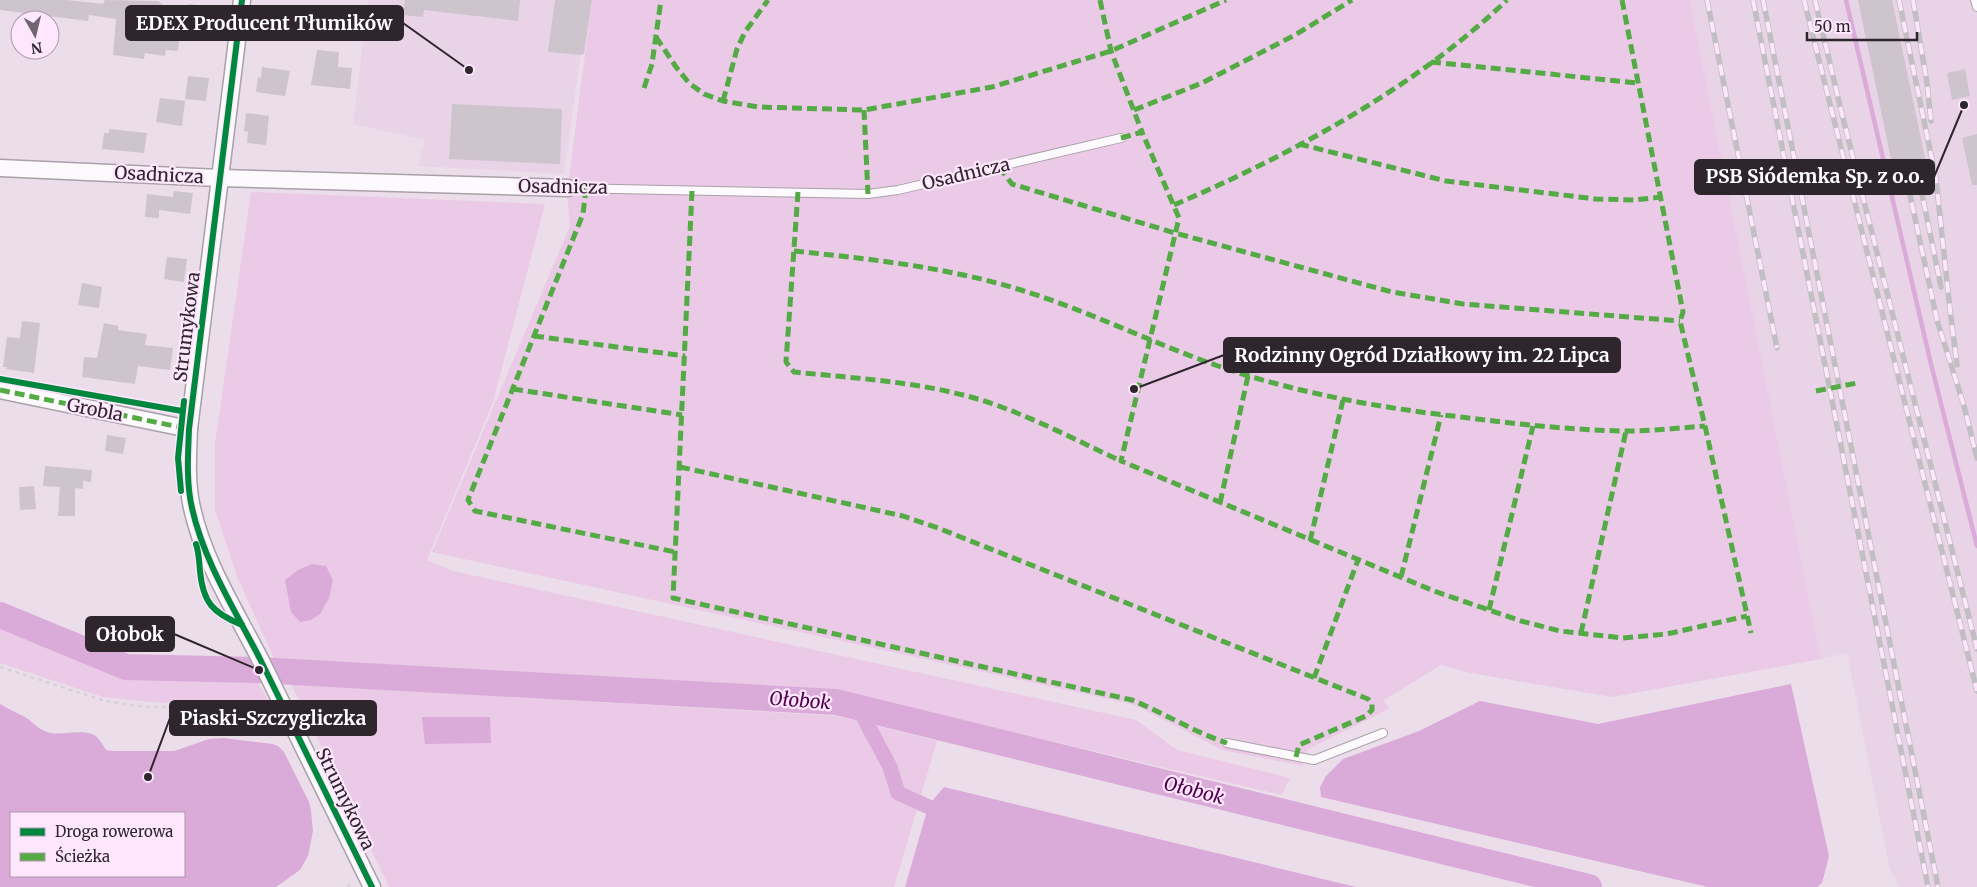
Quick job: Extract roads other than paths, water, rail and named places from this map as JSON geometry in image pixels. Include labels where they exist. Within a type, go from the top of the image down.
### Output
[{"type":"street","name":"Strumykowa","points":[[242,0],[189,429],[188,482],[192,508],[200,537],[212,566],[260,658],[372,887]]},
{"type":"street","name":"Osadnicza","points":[[0,168],[220,178],[568,188]]},
{"type":"street","name":"Grobla","points":[[0,390],[189,429]]},
{"type":"lane","points":[[1975,0],[1977,7]]},
{"type":"lane","name":"Osadnicza","points":[[568,188],[868,194],[908,188],[1121,138]]},
{"type":"lane","points":[[1227,743],[1314,760],[1383,733]]},
{"type":"waterway","points":[[1846,0],[1931,364],[1977,546]]},
{"type":"waterway","name":"Ołobok","points":[[0,615],[126,667],[259,670],[836,702],[1589,887]]},
{"type":"waterway","points":[[858,707],[890,767],[898,793],[929,807]]},
{"type":"railway","points":[[1707,0],[1777,348]]},
{"type":"railway","points":[[1753,0],[1928,887]]},
{"type":"railway","points":[[1763,0],[1938,887]]},
{"type":"railway","points":[[1804,0],[1977,691]]},
{"type":"railway","points":[[1815,0],[1977,649]]},
{"type":"railway","points":[[1899,0],[1936,179],[1957,365]]},
{"type":"railway","points":[[1913,0],[1927,83],[1931,121]]},
{"type":"railway","points":[[1919,179],[1941,287]]},
{"type":"railway","points":[[1907,181],[1937,320],[1964,406],[1977,458]]},
{"type":"place","name":"EDEX Producent Tłumików","points":[[469,70]]},
{"type":"place","name":"PSB Siódemka Sp. z o.o.","points":[[1964,105]]},
{"type":"place","name":"Rodzinny Ogród Działkowy im. 22 Lipca","points":[[1134,389]]},
{"type":"place","name":"Ołobok","points":[[259,670]]},
{"type":"place","name":"Piaski-Szczygliczka","points":[[148,777]]}]
